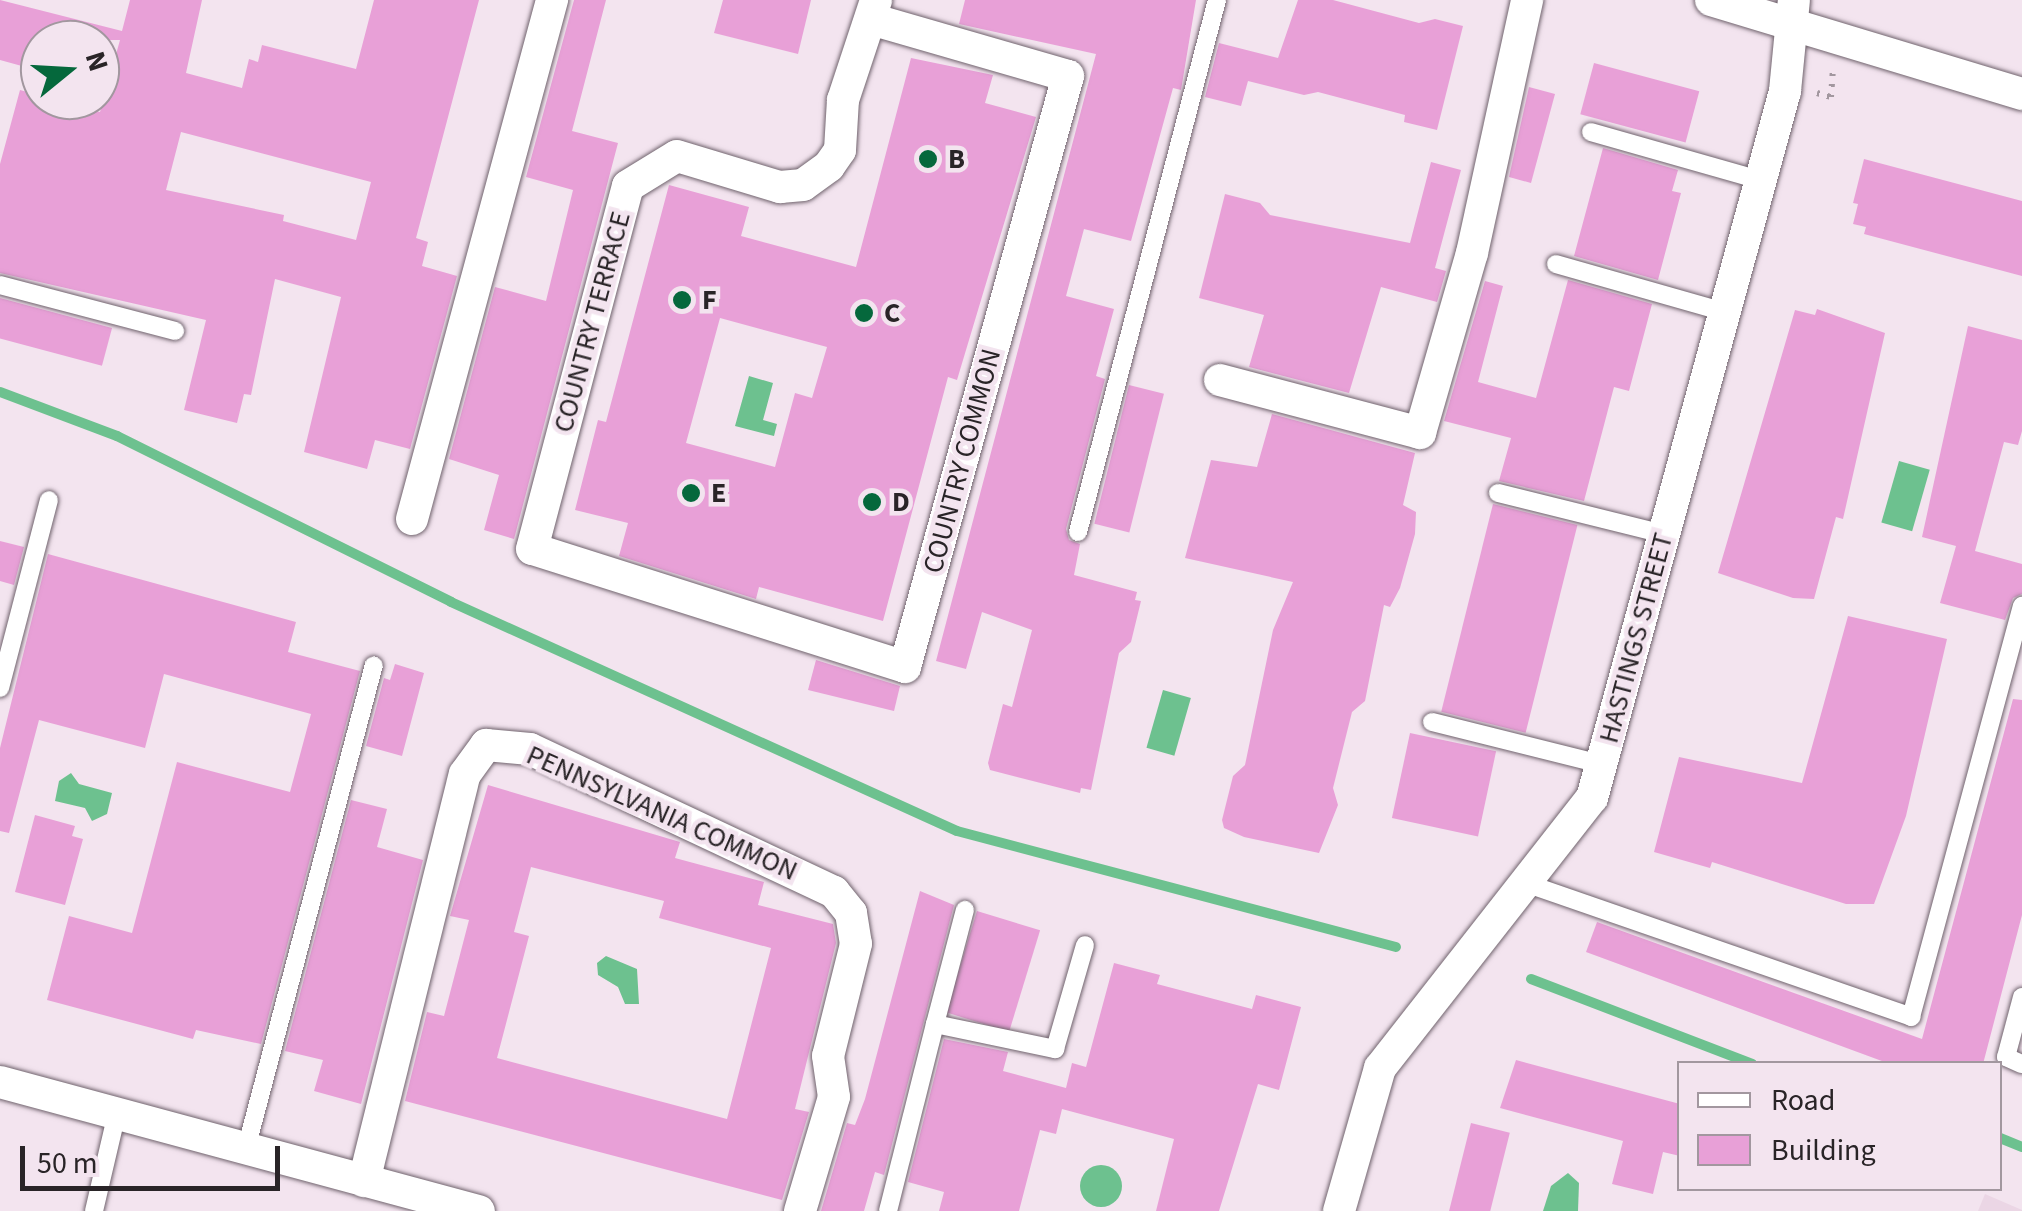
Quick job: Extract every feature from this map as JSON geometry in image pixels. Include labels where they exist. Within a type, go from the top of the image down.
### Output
[{"type":"street","points":[[412,518],[552,0]]},
{"type":"street","points":[[1220,380],[1420,433],[1472,253],[1527,0]]},
{"type":"street","points":[[1712,0],[1792,12],[2022,94]]},
{"type":"street","name":"COUNTRY COMMON","points":[[532,549],[905,668],[1068,76],[874,10]]},
{"type":"street","name":"COUNTRY TERRACE","points":[[532,549],[628,186],[677,156],[780,187],[804,185],[840,150],[844,100],[874,10]]},
{"type":"street","name":"HASTINGS STREET","points":[[1339,1211],[1380,1068],[1592,798],[1784,90],[1792,12]]},
{"type":"street","name":"PENNSYLVANIA COMMON","points":[[364,1181],[465,774],[486,745],[530,748],[834,892],[851,913],[856,944],[828,1056],[834,1097],[800,1211]]},
{"type":"street","points":[[0,1082],[364,1181],[439,1206],[479,1211]]},
{"type":"lane","points":[[1078,532],[1217,0]]},
{"type":"lane","points":[[1591,132],[1760,180]]},
{"type":"lane","points":[[1556,264],[1724,312]]},
{"type":"lane","points":[[0,285],[175,332]]},
{"type":"lane","points":[[1498,493],[1664,534]]},
{"type":"lane","points":[[0,688],[49,500]]},
{"type":"lane","points":[[1525,883],[1911,1017],[2022,606]]},
{"type":"lane","points":[[246,1149],[374,666]]},
{"type":"lane","points":[[1432,722],[1601,764]]},
{"type":"lane","points":[[888,1211],[965,910]]},
{"type":"lane","points":[[935,1024],[1055,1050],[1086,945]]},
{"type":"lane","points":[[2022,997],[2006,1057],[2022,1064]]},
{"type":"lane","points":[[94,1211],[117,1113]]},
{"type":"shaded area","points":[[749,376],[773,383],[763,420],[777,424],[774,436],[735,426]]},
{"type":"shaded area","points":[[1899,461],[1930,470],[1912,531],[1881,523]]},
{"type":"shaded area","points":[[1163,690],[1191,698],[1174,756],[1146,748]]},
{"type":"shaded area","points":[[71,773],[79,784],[112,793],[107,814],[92,821],[85,808],[55,801],[59,781]]},
{"type":"shaded area","points":[[606,956],[637,969],[639,1004],[625,1004],[618,987],[598,975],[597,963]]},
{"type":"shaded area","points":[[1101,1165],[1116,1171],[1122,1186],[1116,1201],[1101,1207],[1086,1201],[1080,1186],[1086,1171]]},
{"type":"shaded area","points":[[1568,1173],[1579,1183],[1578,1211],[1543,1211],[1551,1186]]},
{"type":"shaded area","points":[[1985,1194],[2022,1210],[2022,1211],[1978,1211]]},
{"type":"building","points":[[0,0],[79,20],[20,20],[20,66],[0,60]]},
{"type":"building","points":[[130,0],[202,0],[186,73],[242,88],[249,59],[258,62],[262,45],[356,69],[374,0],[479,0],[416,238],[428,242],[422,266],[457,276],[410,449],[375,440],[367,469],[304,452],[341,297],[275,279],[251,395],[244,394],[237,423],[184,410],[206,320],[0,273],[0,164],[20,90],[20,120],[120,120],[120,30]],"holes":[[[181,132],[371,182],[356,240],[283,221],[284,215],[166,190]]]},
{"type":"building","points":[[574,0],[606,0],[572,131],[618,143],[514,539],[484,530],[499,475],[449,459],[495,287],[546,301],[573,190],[526,177]]},
{"type":"building","points":[[723,0],[811,0],[798,54],[714,33]]},
{"type":"building","points":[[965,0],[1196,0],[1181,90],[1173,88],[1131,241],[1084,229],[1066,296],[1114,309],[1096,376],[1105,379],[1066,529],[1069,540],[1080,544],[1074,575],[1137,592],[1135,600],[1141,601],[1131,642],[1119,653],[1091,790],[1081,788],[1080,793],[990,770],[988,763],[1003,704],[1012,707],[1032,630],[982,612],[966,669],[936,661],[1096,54],[959,24]]},
{"type":"building","points":[[1298,0],[1333,0],[1419,23],[1435,19],[1463,26],[1437,130],[1404,122],[1405,115],[1318,92],[1304,95],[1248,81],[1241,106],[1205,97],[1219,43],[1278,58]]},
{"type":"building","points":[[911,58],[993,75],[985,103],[1036,117],[957,380],[948,377],[883,621],[759,587],[756,599],[619,556],[628,523],[575,510],[598,420],[606,422],[669,185],[749,207],[741,236],[856,267]],"holes":[[[720,318],[827,347],[812,398],[795,393],[775,467],[686,443]]]},
{"type":"building","points":[[1594,63],[1699,91],[1686,142],[1580,114]]},
{"type":"building","points":[[1529,87],[1555,94],[1531,183],[1509,177]]},
{"type":"building","points":[[1603,148],[1678,170],[1672,191],[1681,193],[1658,280],[1574,256]]},
{"type":"building","points":[[1864,159],[2022,201],[2022,276],[1864,234],[1866,227],[1853,224],[1858,204],[1853,203]]},
{"type":"building","points":[[1431,162],[1461,170],[1435,268],[1446,271],[1437,302],[1381,287],[1349,393],[1249,367],[1264,315],[1199,298],[1225,194],[1260,203],[1270,215],[1410,243]]},
{"type":"building","points":[[1568,280],[1652,304],[1629,391],[1614,387],[1584,501],[1499,481],[1511,438],[1444,421],[1485,281],[1503,286],[1478,382],[1536,398]]},
{"type":"building","points":[[0,298],[112,328],[102,366],[0,338]]},
{"type":"building","points":[[1817,309],[1885,333],[1843,519],[1836,517],[1814,599],[1793,598],[1718,573],[1795,310],[1815,315]]},
{"type":"building","points":[[1968,326],[2022,340],[2022,431],[2018,445],[2004,442],[1975,551],[2022,564],[2022,594],[2013,598],[2005,620],[1940,603],[1956,546],[1922,537]]},
{"type":"building","points":[[1129,385],[1164,394],[1129,532],[1094,524]]},
{"type":"building","points":[[1272,414],[1415,453],[1403,505],[1416,512],[1415,534],[1400,588],[1390,607],[1384,605],[1365,701],[1352,712],[1333,788],[1338,805],[1319,853],[1244,837],[1224,828],[1222,820],[1233,776],[1245,765],[1273,630],[1293,582],[1185,558],[1211,460],[1257,467]]},
{"type":"building","points":[[1493,504],[1577,525],[1526,733],[1441,712]]},
{"type":"building","points":[[0,541],[24,547],[14,585],[0,581]]},
{"type":"building","points":[[48,554],[296,622],[288,652],[360,671],[261,1044],[196,1030],[193,1039],[47,1000],[69,916],[132,933],[177,762],[290,792],[311,714],[164,674],[145,748],[39,720],[9,833],[0,831],[0,748]]},
{"type":"building","points":[[1848,616],[1947,639],[1906,816],[1874,904],[1846,904],[1712,862],[1710,868],[1654,852],[1679,757],[1802,783]]},
{"type":"building","points":[[816,660],[900,686],[894,711],[808,690]]},
{"type":"building","points":[[395,664],[424,673],[402,756],[366,746],[384,678],[390,680]]},
{"type":"building","points":[[2013,699],[2022,700],[2022,915],[1984,1061],[1882,1061],[1586,952],[1597,922],[1922,1039]]},
{"type":"building","points":[[1410,733],[1496,751],[1478,836],[1392,818]]},
{"type":"building","points":[[488,785],[680,842],[675,858],[764,882],[758,905],[833,924],[836,943],[795,1109],[809,1112],[782,1200],[405,1101],[427,1012],[444,1016],[469,920],[450,916]],"holes":[[[531,867],[664,901],[659,918],[771,948],[727,1119],[497,1058],[529,936],[514,932]]]},
{"type":"building","points":[[351,800],[387,809],[377,847],[423,860],[361,1104],[314,1091],[323,1060],[285,1051]]},
{"type":"building","points":[[35,815],[75,826],[72,836],[83,839],[65,905],[15,892]]},
{"type":"building","points":[[920,891],[954,905],[884,1175],[875,1172],[864,1211],[821,1211],[847,1123],[855,1125],[865,1099]]},
{"type":"building","points":[[977,911],[1040,930],[1009,1032],[946,1012]]},
{"type":"building","points":[[1114,963],[1160,975],[1157,984],[1252,1009],[1256,995],[1301,1007],[1279,1090],[1258,1084],[1219,1211],[1156,1211],[1174,1139],[1062,1109],[1056,1134],[1040,1130],[1019,1211],[939,1211],[944,1192],[908,1182],[944,1039],[1008,1052],[1003,1071],[1066,1088],[1072,1063],[1086,1067]]},
{"type":"building","points":[[1516,1060],[1677,1103],[1677,1155],[1663,1152],[1653,1194],[1612,1184],[1623,1141],[1500,1108]]},
{"type":"building","points":[[1471,1123],[1510,1133],[1490,1211],[1449,1211]]},
{"type":"waterway","points":[[0,392],[117,436],[451,602],[957,831],[1396,947]]},
{"type":"waterway","points":[[1531,979],[1744,1061]]},
{"type":"waterway","points":[[2002,1139],[2022,1147]]},
{"type":"place","name":"B","points":[[928,159]]},
{"type":"place","name":"F","points":[[682,300]]},
{"type":"place","name":"C","points":[[864,313]]},
{"type":"place","name":"E","points":[[691,493]]},
{"type":"place","name":"D","points":[[872,502]]}]
